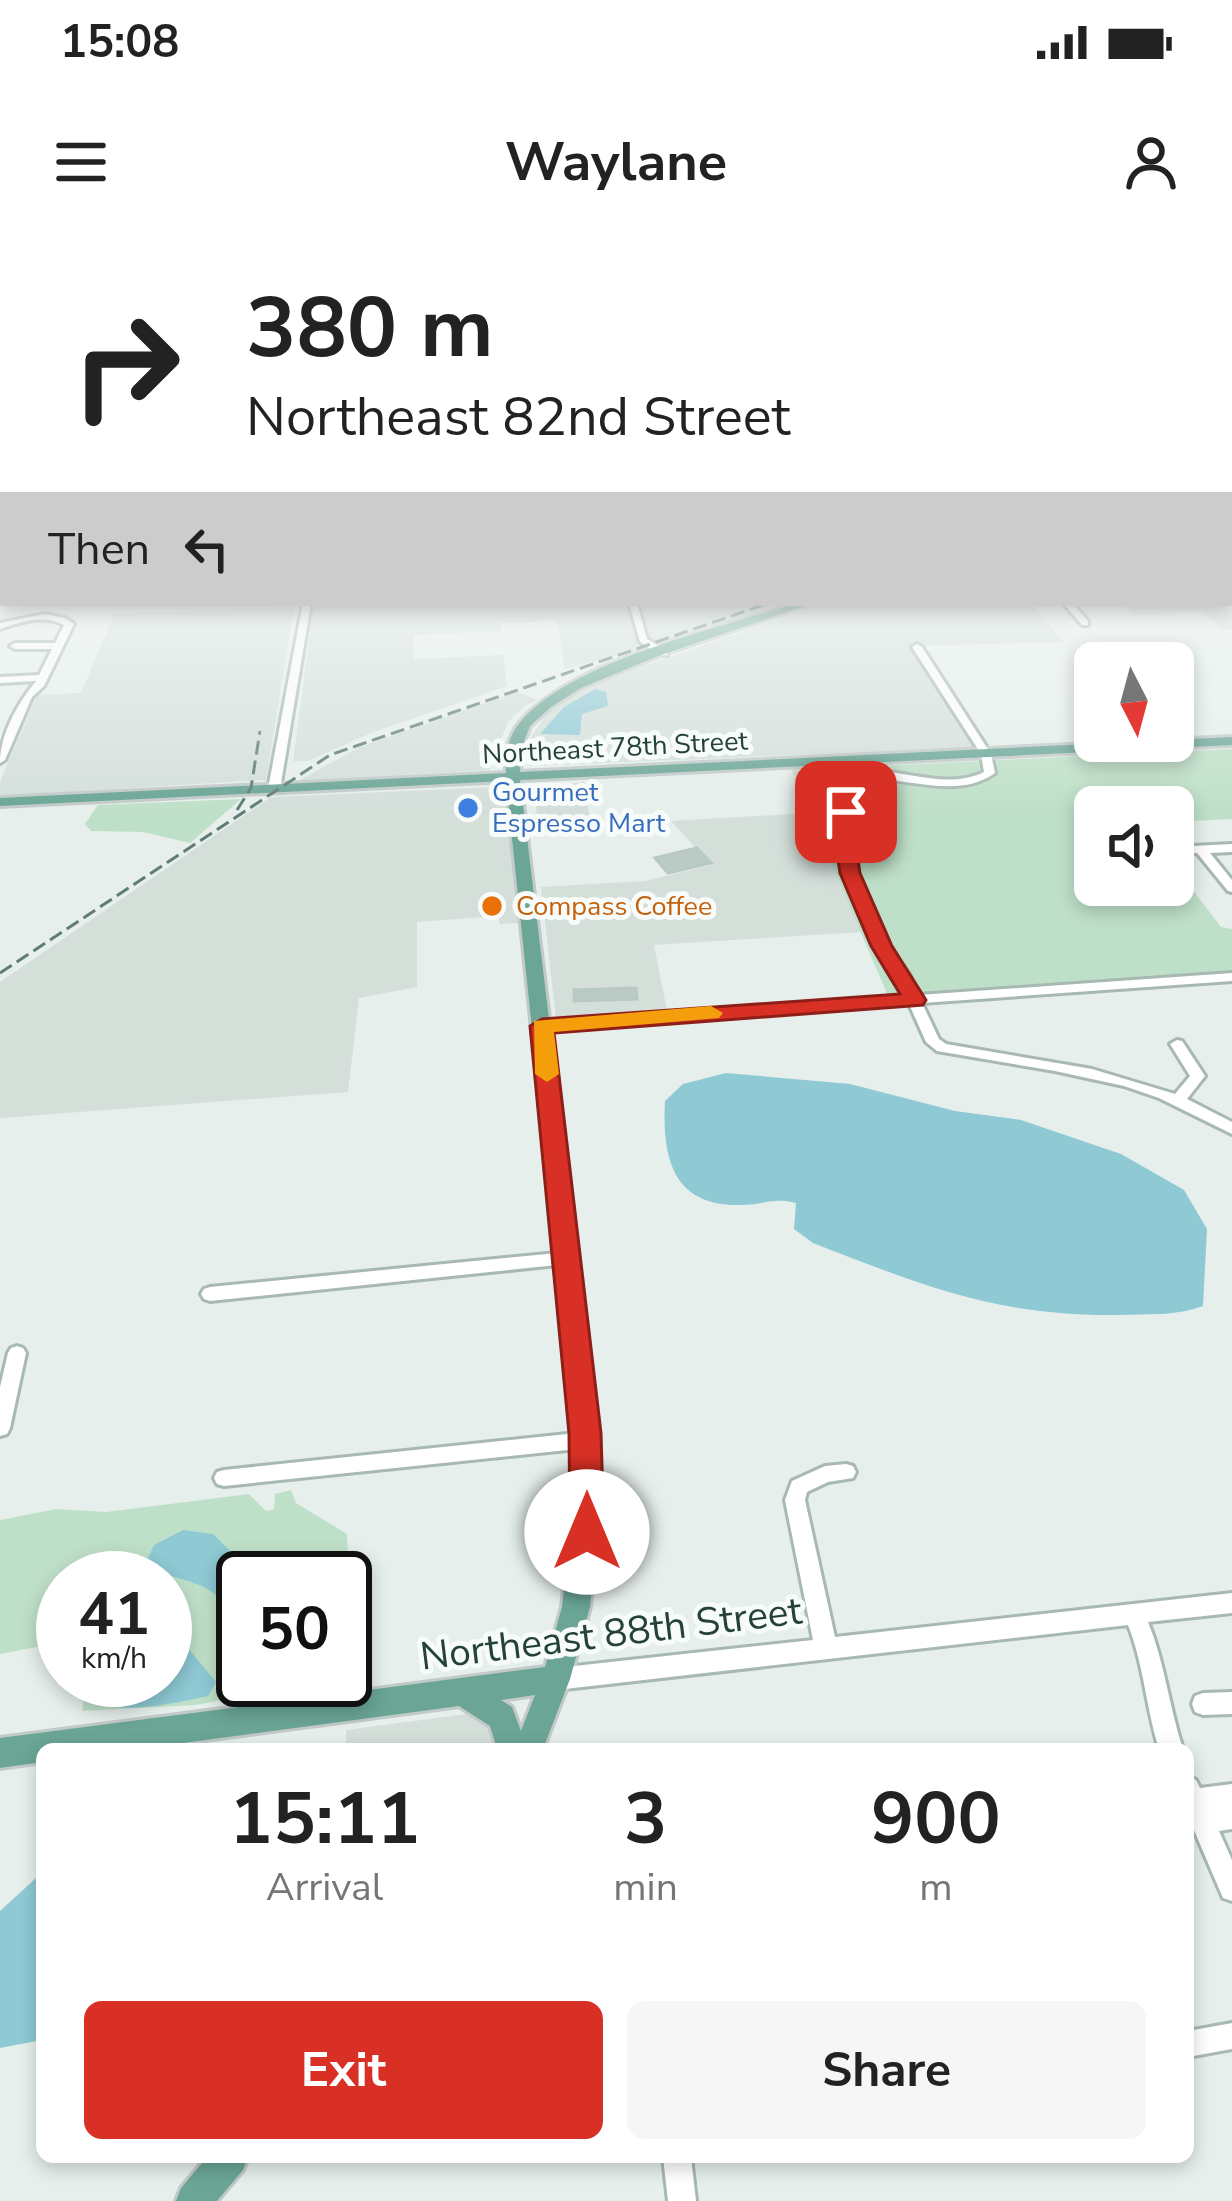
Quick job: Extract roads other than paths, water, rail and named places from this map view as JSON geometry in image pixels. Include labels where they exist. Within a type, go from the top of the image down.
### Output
[{"type":"main road","points":[[530,1743],[556,1679],[576,1607],[586,1544],[586,1440],[512,758],[520,733],[546,704],[593,677],[732,630]]},
{"type":"main road","name":"Northeast 78th Street","points":[[0,802],[1232,741]]},
{"type":"main road","name":"Northeast 88th Street","points":[[86,1743],[556,1679]]},
{"type":"main road","points":[[461,1690],[502,1717],[510,1743]]},
{"type":"main road","name":"Northeast 88th Street","points":[[0,1753],[36,1749]]},
{"type":"main road","points":[[194,2201],[225,2163]]},
{"type":"street","points":[[0,760],[66,630]]},
{"type":"street","points":[[274,789],[302,630]]},
{"type":"street","points":[[640,630],[643,640],[664,653]]},
{"type":"street","points":[[15,646],[58,646]]},
{"type":"street","points":[[917,647],[986,754],[991,773],[972,783],[882,772],[838,779],[834,789],[856,834],[848,860],[850,873],[881,946],[938,1046],[1047,1062],[1178,1100],[1231,1127]]},
{"type":"street","points":[[0,680],[43,678]]},
{"type":"street","points":[[0,716],[19,715]]},
{"type":"street","points":[[1194,850],[1232,848]]},
{"type":"street","points":[[1201,850],[1232,888]]},
{"type":"street","points":[[542,1026],[1232,977]]},
{"type":"street","points":[[1177,1044],[1198,1076],[1178,1100]]},
{"type":"street","points":[[210,1294],[567,1258]]},
{"type":"street","points":[[0,1428],[17,1353]]},
{"type":"street","points":[[224,1478],[586,1440]]},
{"type":"street","points":[[826,1648],[795,1514],[799,1487],[824,1474],[846,1472]]},
{"type":"street","name":"Northeast 88th Street","points":[[556,1679],[1232,1603]]},
{"type":"street","points":[[1134,1614],[1151,1655],[1169,1743]]},
{"type":"street","points":[[1203,1704],[1232,1703]]},
{"type":"street","points":[[1195,1803],[1232,1796]]},
{"type":"street","points":[[1195,1803],[1232,1817]]},
{"type":"street","points":[[1195,1803],[1232,1889]]},
{"type":"street","points":[[1194,2043],[1232,2036]]},
{"type":"street","points":[[678,2163],[682,2201]]},
{"type":"water","points":[[595,689],[606,692],[608,706],[582,714],[580,735],[540,734],[564,707]]},
{"type":"water","points":[[726,1073],[850,1084],[955,1111],[1021,1120],[1121,1154],[1184,1190],[1207,1229],[1203,1306],[1173,1313],[1120,1315],[999,1304],[927,1285],[813,1243],[794,1229],[796,1203],[741,1205],[700,1198],[676,1175],[670,1159],[665,1101],[683,1084]]},
{"type":"water","points":[[183,1530],[213,1534],[230,1551],[216,1551],[216,1595],[192,1582],[192,1551],[151,1551]]},
{"type":"water","points":[[192,1653],[216,1682],[208,1696],[192,1699]]},
{"type":"water","points":[[36,1878],[36,2041],[0,2048],[0,1911]]},
{"type":"railway","points":[[0,973],[330,755],[692,630]]},
{"type":"railway","points":[[237,810],[251,788],[260,731]]},
{"type":"place","name":"Gourmet Espresso Mart","points":[[468,808]]},
{"type":"place","name":"Compass Coffee","points":[[492,906]]}]
